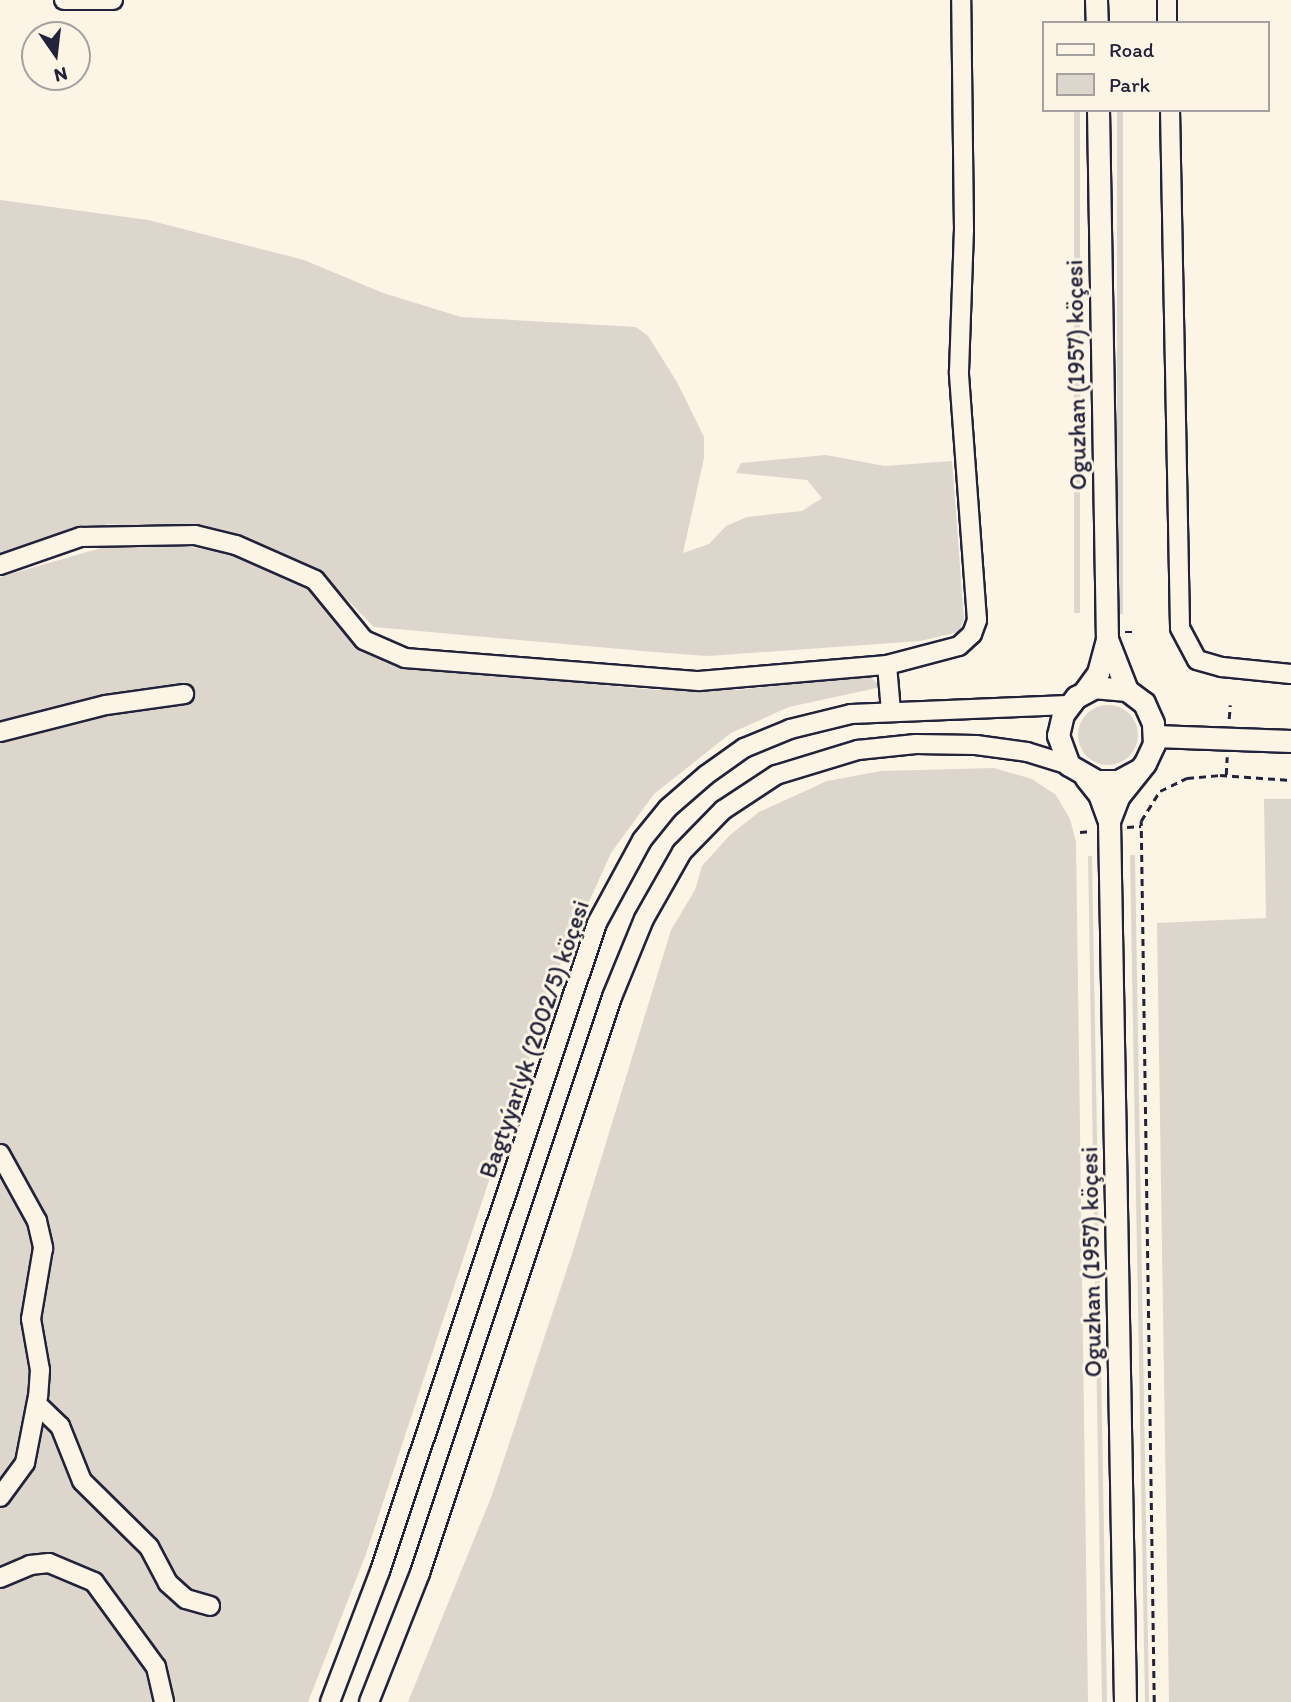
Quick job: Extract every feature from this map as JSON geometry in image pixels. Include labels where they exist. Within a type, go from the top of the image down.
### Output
[{"type":"main road","points":[[1096,0],[1097,21]]},
{"type":"main road","name":"Oguzhan (1957) köçesi","points":[[1098,112],[1107,639],[1098,673],[1085,691],[1068,705],[1058,736],[1078,772],[1099,794],[1109,821],[1125,1702]]},
{"type":"main road","name":"Oguzhan (1957) köçesi","points":[[1107,639],[1126,690],[1150,712],[1155,736],[1138,771],[1118,797],[1109,821]]},
{"type":"main road","points":[[1085,691],[1105,686],[1126,690]]},
{"type":"main road","points":[[1155,736],[1291,741]]},
{"type":"main road","points":[[1078,772],[1118,781],[1138,771]]},
{"type":"street","points":[[64,0],[113,0]]},
{"type":"street","points":[[0,565],[81,537],[195,535],[236,545],[315,580],[364,640],[405,659],[699,681],[887,665],[958,646],[972,634],[977,620],[960,372],[964,230],[961,0]]},
{"type":"street","points":[[1167,0],[1167,21]]},
{"type":"street","points":[[1170,112],[1180,628],[1197,660],[1222,667],[1291,674]]},
{"type":"street","points":[[887,665],[891,711]]},
{"type":"street","points":[[0,732],[106,705],[184,694]]},
{"type":"street","name":"Bagtyýarlyk (2002/5) köçesi","points":[[330,1702],[380,1571],[568,1004],[604,906],[630,858],[668,807],[744,748],[816,721],[891,711],[1013,711],[1068,705]]},
{"type":"street","points":[[369,1702],[420,1573],[612,997],[654,897],[682,852],[710,820],[755,787],[776,775],[845,753],[916,744],[976,745],[1019,750],[1078,772]]},
{"type":"street","points":[[0,1154],[42,1238],[31,1319],[40,1370],[37,1404],[25,1463],[0,1497]]},
{"type":"street","points":[[37,1404],[61,1426],[82,1481],[149,1547],[168,1583],[186,1599],[210,1606]]},
{"type":"street","points":[[0,1578],[30,1565],[49,1563],[94,1582],[156,1667],[164,1702]]},
{"type":"path","points":[[1154,1702],[1141,821],[1143,811],[1160,791],[1187,778],[1220,775],[1291,780]]},
{"type":"green space","points":[[1074,112],[1080,112],[1080,613],[1074,613]]},
{"type":"green space","points":[[1117,112],[1123,112],[1123,614],[1117,614]]},
{"type":"green space","points":[[0,200],[148,220],[304,260],[383,293],[461,317],[636,327],[648,336],[677,382],[704,437],[704,458],[683,553],[709,544],[726,526],[747,517],[802,511],[822,498],[807,480],[736,473],[741,463],[826,455],[885,466],[952,461],[964,619],[959,632],[920,641],[707,656],[654,652],[374,627],[326,578],[303,562],[200,530],[108,524],[0,554]]},
{"type":"green space","points":[[147,541],[233,553],[303,583],[361,646],[377,658],[407,667],[656,690],[739,690],[868,675],[881,687],[789,707],[731,733],[654,794],[611,853],[559,968],[366,1554],[308,1702],[0,1702],[0,577],[108,546]]},
{"type":"green space","points":[[1102,705],[1114,705],[1133,718],[1138,735],[1136,747],[1125,760],[1114,765],[1102,765],[1083,752],[1078,741],[1078,729],[1091,710]]},
{"type":"green space","points":[[994,768],[1032,779],[1056,795],[1070,819],[1076,842],[1088,1702],[408,1702],[492,1495],[572,1254],[671,930],[695,890],[702,866],[730,835],[759,812],[827,781],[881,771]]},
{"type":"green space","points":[[1264,799],[1291,799],[1291,1702],[1169,1702],[1157,923],[1266,918]]},
{"type":"green space","points":[[1130,855],[1135,855],[1149,1702],[1145,1702]]},
{"type":"green space","points":[[1088,856],[1092,856],[1107,1702],[1102,1702]]}]
